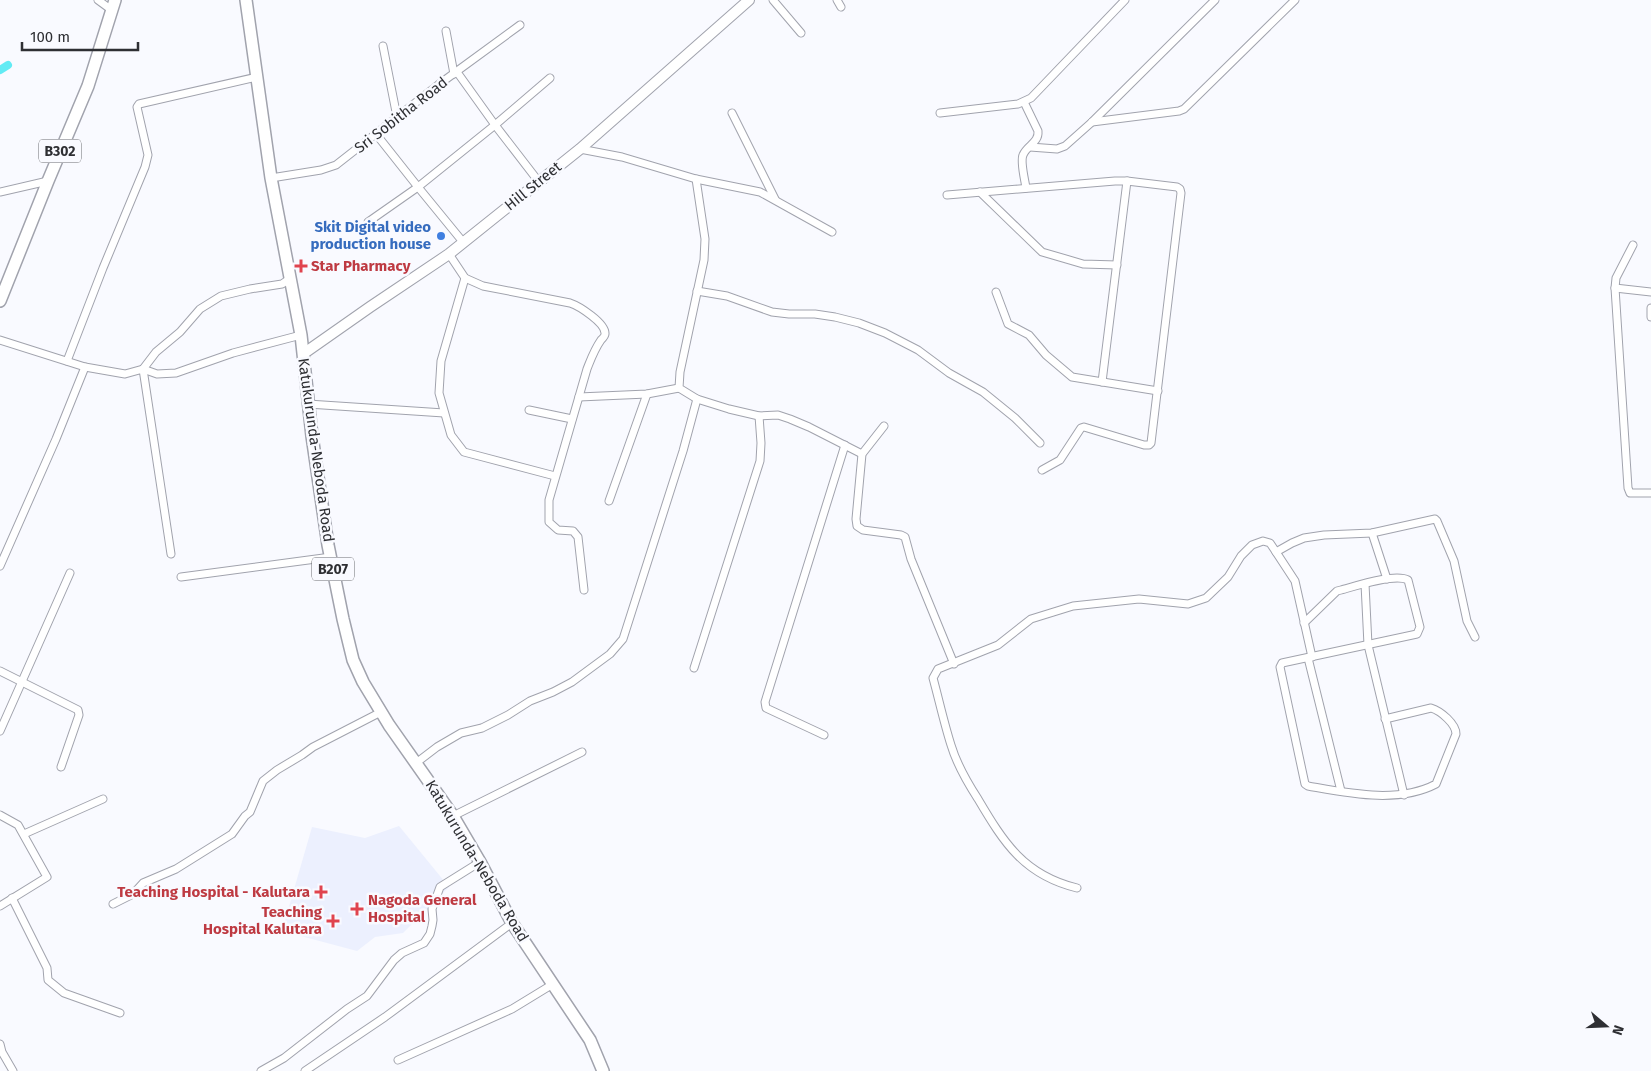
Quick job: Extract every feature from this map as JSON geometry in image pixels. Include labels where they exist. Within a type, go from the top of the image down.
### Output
[{"type":"main road","name":"Katukurunda-Neboda Road","points":[[246,0],[271,178],[304,354],[312,436],[331,557],[349,646],[363,682],[381,712],[453,816],[512,923],[590,1040],[603,1071]]},
{"type":"main road","name":"Hill Street","points":[[304,354],[370,306],[449,254],[580,149],[749,0]]},
{"type":"main road","name":"B302","points":[[0,300],[88,86],[114,6]]},
{"type":"street","points":[[98,0],[114,6]]},
{"type":"street","points":[[773,0],[801,33]]},
{"type":"street","points":[[940,113],[1018,104],[1031,98],[1125,0]]},
{"type":"street","points":[[1030,147],[1061,148],[1092,122],[1215,0]]},
{"type":"street","points":[[1092,122],[1184,109],[1295,0]]},
{"type":"street","name":"Sri Sobitha Road","points":[[271,178],[321,170],[336,164],[438,85],[520,25]]},
{"type":"street","points":[[446,31],[456,73],[539,182]]},
{"type":"street","points":[[383,46],[397,117]]},
{"type":"street","points":[[67,361],[145,167],[148,155],[137,107],[139,104],[257,77]]},
{"type":"street","points":[[368,222],[418,187],[550,78]]},
{"type":"street","points":[[1024,102],[1038,131],[1037,139],[1023,154],[1026,188]]},
{"type":"street","points":[[732,113],[775,199]]},
{"type":"street","points":[[376,134],[464,242]]},
{"type":"street","points":[[580,149],[622,157],[696,179],[752,190],[775,199],[832,232]]},
{"type":"street","points":[[679,388],[680,372],[704,260],[705,240],[696,179]]},
{"type":"street","points":[[0,192],[48,181]]},
{"type":"street","points":[[947,195],[1105,181],[1127,181],[1177,187],[1182,193],[1151,442],[1149,445],[1144,445],[1084,426],[1060,460],[1042,470]]},
{"type":"street","points":[[1102,382],[1127,181]]},
{"type":"street","points":[[980,192],[1042,252],[1083,264],[1117,265]]},
{"type":"street","points":[[1633,245],[1616,278],[1615,288],[1628,488],[1630,493],[1651,493]]},
{"type":"street","points":[[449,254],[465,278],[482,286],[579,306],[602,326],[605,331],[605,336],[594,350],[548,500],[549,522],[558,530],[573,531],[578,538],[584,590]]},
{"type":"street","points":[[0,340],[85,367],[125,374],[142,369],[156,352],[180,332],[200,309],[221,296],[282,284],[291,278]]},
{"type":"street","points":[[465,278],[441,361],[439,393],[451,435],[464,452],[555,476]]},
{"type":"street","points":[[1615,288],[1651,292]]},
{"type":"street","points":[[697,291],[728,296],[772,312],[830,316],[859,323],[884,333],[918,350],[949,373],[983,392],[1015,418],[1040,443]]},
{"type":"street","points":[[996,292],[1008,324],[1029,335],[1046,355],[1072,377],[1158,391]]},
{"type":"street","points":[[1651,308],[1651,317]]},
{"type":"street","points":[[142,369],[157,374],[176,373],[233,354],[301,335]]},
{"type":"street","points":[[0,566],[56,439],[85,367]]},
{"type":"street","points":[[142,369],[171,554]]},
{"type":"street","points":[[579,397],[647,394],[679,388],[698,399],[759,416],[784,417],[809,427],[862,454]]},
{"type":"street","points":[[609,501],[647,394]]},
{"type":"street","points":[[416,763],[460,733],[482,728],[530,701],[572,682],[610,654],[623,639],[698,399]]},
{"type":"street","points":[[308,404],[444,413]]},
{"type":"street","points":[[529,410],[572,419]]},
{"type":"street","points":[[694,668],[760,461],[759,416]]},
{"type":"street","points":[[884,426],[862,454],[857,526],[863,530],[902,535],[905,538],[911,559],[954,664]]},
{"type":"street","points":[[824,735],[766,708],[765,702],[845,445]]},
{"type":"street","points":[[1276,552],[1292,543],[1324,534],[1372,533],[1435,519],[1454,561],[1467,621],[1476,637]]},
{"type":"street","points":[[1372,533],[1386,579]]},
{"type":"street","points":[[1077,888],[1060,884],[1038,872],[1016,856],[999,835],[964,776],[951,745],[933,678],[938,669],[998,645],[1031,619],[1073,606],[1139,599],[1188,604],[1206,598],[1228,577],[1241,556],[1252,544],[1263,541],[1270,543],[1295,581],[1340,791]]},
{"type":"street","points":[[181,577],[331,557]]},
{"type":"street","points":[[0,731],[70,572]]},
{"type":"street","points":[[1304,623],[1337,592],[1386,579],[1402,578],[1408,580],[1419,630],[1417,634],[1282,663],[1279,670],[1305,784],[1308,786],[1340,791],[1404,795],[1436,784],[1453,743],[1456,728],[1438,710],[1432,708],[1385,719]]},
{"type":"street","points":[[1364,584],[1368,645],[1404,795]]},
{"type":"street","points":[[0,671],[78,710],[79,715],[61,767]]},
{"type":"street","points":[[113,904],[133,894],[143,884],[176,869],[232,834],[244,816],[250,812],[263,781],[277,770],[313,747],[381,712]]},
{"type":"street","points":[[453,816],[582,752]]},
{"type":"street","points":[[24,834],[103,798]]},
{"type":"street","points":[[0,815],[18,825],[47,877],[0,906]]},
{"type":"street","points":[[261,1071],[284,1058],[347,1009],[367,996],[394,960],[402,953],[424,943],[430,934],[433,920],[432,909],[440,887],[480,862]]},
{"type":"street","points":[[12,898],[47,968],[48,980],[64,993],[120,1012]]},
{"type":"street","points":[[305,1071],[385,1017],[512,923]]},
{"type":"street","points":[[398,1060],[512,1009],[553,984]]},
{"type":"street","points":[[0,1044],[2,1052],[13,1071]]},
{"type":"shaded area","name":"Nagoda General Hospital","points":[[399,826],[449,887],[403,933],[375,937],[357,951],[282,931],[312,827],[365,838]]},
{"type":"waterway","points":[[0,70],[8,65]]},
{"type":"place","name":"Skit Digital video production house","points":[[441,236]]},
{"type":"place","name":"Star Pharmacy","points":[[301,266]]},
{"type":"place","name":"Teaching Hospital - Kalutara","points":[[321,892]]},
{"type":"place","name":"Nagoda General Hospital","points":[[357,909]]},
{"type":"place","name":"Teaching Hospital Kalutara","points":[[333,921]]}]
